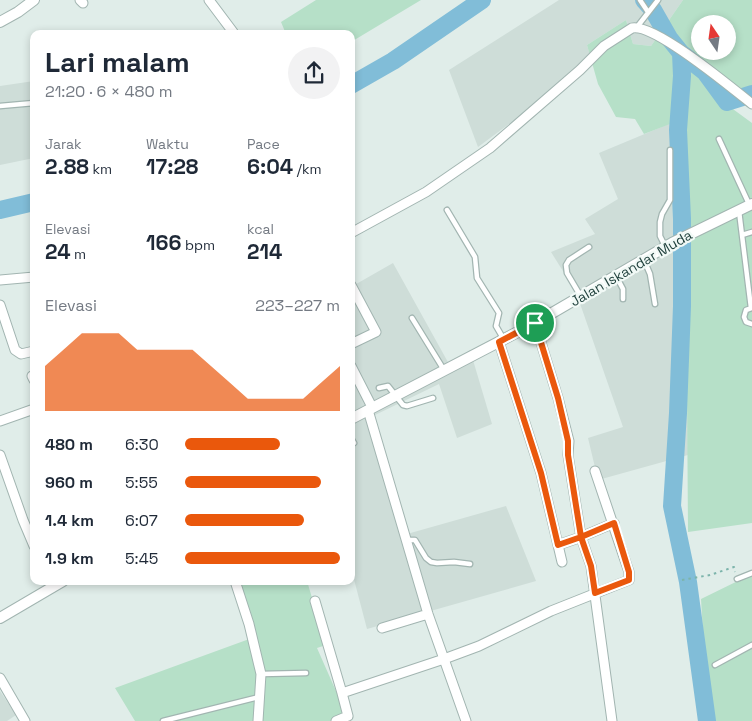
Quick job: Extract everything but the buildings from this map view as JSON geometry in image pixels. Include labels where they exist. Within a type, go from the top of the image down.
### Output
[{"type":"street","points":[[0,22],[34,0]]},
{"type":"street","points":[[209,0],[232,30]]},
{"type":"street","points":[[355,231],[426,192],[490,148],[580,70],[604,46],[632,28],[637,27],[667,41],[698,62],[752,104]]},
{"type":"street","name":"Jalan Iskandar Muda","points":[[355,417],[535,323],[669,245],[751,205]]},
{"type":"street","points":[[0,280],[30,278]]},
{"type":"street","points":[[355,293],[376,332],[355,342]]},
{"type":"street","points":[[0,306],[16,350],[21,354],[30,352]]},
{"type":"street","points":[[535,323],[558,398],[568,441],[568,455],[581,537],[591,566],[612,721]]},
{"type":"street","points":[[501,341],[541,473],[562,562]]},
{"type":"street","points":[[355,375],[370,409],[428,614],[466,721]]},
{"type":"street","points":[[0,421],[30,410]]},
{"type":"street","points":[[0,455],[22,520],[30,537]]},
{"type":"street","points":[[342,693],[444,660],[479,646],[551,611],[629,580],[629,572],[614,523],[595,471]]},
{"type":"street","points":[[558,545],[614,523]]},
{"type":"street","points":[[0,618],[49,585]]},
{"type":"street","points":[[236,585],[249,624],[260,674],[258,721]]},
{"type":"street","points":[[315,601],[350,718],[336,721]]},
{"type":"street","points":[[382,628],[428,614]]},
{"type":"street","points":[[0,678],[26,721]]},
{"type":"lane","points":[[640,0],[648,12]]},
{"type":"lane","points":[[637,27],[658,0]]},
{"type":"lane","points":[[0,106],[30,103]]},
{"type":"lane","points":[[719,139],[751,205]]},
{"type":"lane","points":[[669,245],[660,236],[660,222],[670,200],[670,150]]},
{"type":"lane","points":[[447,210],[475,258],[478,278],[499,313],[496,326],[501,341]]},
{"type":"lane","points":[[739,211],[751,297],[751,308],[745,312],[744,317],[746,322],[752,324]]},
{"type":"lane","points":[[742,235],[752,232]]},
{"type":"lane","points":[[580,297],[567,272],[566,265],[569,260],[589,247]]},
{"type":"lane","points":[[644,260],[650,274],[655,304]]},
{"type":"lane","points":[[616,276],[623,289],[623,299]]},
{"type":"lane","points":[[412,318],[444,370]]},
{"type":"lane","points":[[379,388],[388,386],[394,396],[403,405],[407,406],[433,398]]},
{"type":"lane","points":[[407,540],[415,540],[426,558],[431,562],[470,564]]},
{"type":"lane","points":[[737,579],[752,573]]},
{"type":"lane","points":[[715,665],[752,645]]},
{"type":"lane","points":[[260,674],[306,672]]},
{"type":"lane","points":[[163,721],[259,697]]},
{"type":"path","points":[[682,580],[734,568]]},
{"type":"shaded area","points":[[559,0],[683,0],[651,46],[633,44],[626,20],[587,45],[592,62],[478,147],[449,70]]},
{"type":"shaded area","points":[[30,82],[30,159],[0,165],[0,86]]},
{"type":"shaded area","points":[[683,118],[688,455],[598,480],[588,438],[623,427],[576,292],[551,252],[595,234],[585,219],[618,199],[599,153]]},
{"type":"shaded area","points":[[393,263],[449,364],[470,350],[492,424],[457,438],[439,384],[373,416],[407,534],[506,506],[536,581],[367,629],[355,583],[355,285]]},
{"type":"shaded area","points":[[0,691],[16,715],[7,721],[0,721]]},
{"type":"green space","points":[[316,0],[421,0],[355,40],[355,30],[284,30],[281,22]]},
{"type":"green space","points":[[683,0],[752,0],[752,101],[726,104],[752,123],[752,523],[688,532],[683,119],[644,134],[635,119],[616,117],[598,84],[587,45],[626,20],[633,44],[651,46]]},
{"type":"green space","points":[[752,574],[752,721],[708,721],[701,599]]},
{"type":"green space","points":[[235,585],[308,585],[326,645],[317,648],[347,716],[330,721],[135,721],[115,688],[252,638]]},
{"type":"waterway","points":[[355,83],[393,61],[482,0]]},
{"type":"waterway","points":[[644,0],[653,10],[669,38],[681,53],[705,72],[727,102],[752,94]]},
{"type":"waterway","points":[[681,53],[682,76],[678,130],[682,219],[682,306],[672,506],[688,582],[707,721]]},
{"type":"waterway","points":[[0,210],[30,203]]},
{"type":"route","points":[[535,323],[499,342],[541,473],[558,545],[581,537],[614,523],[629,572],[629,580],[595,593],[591,566],[581,537],[568,455],[568,441],[558,398],[535,323]]}]
